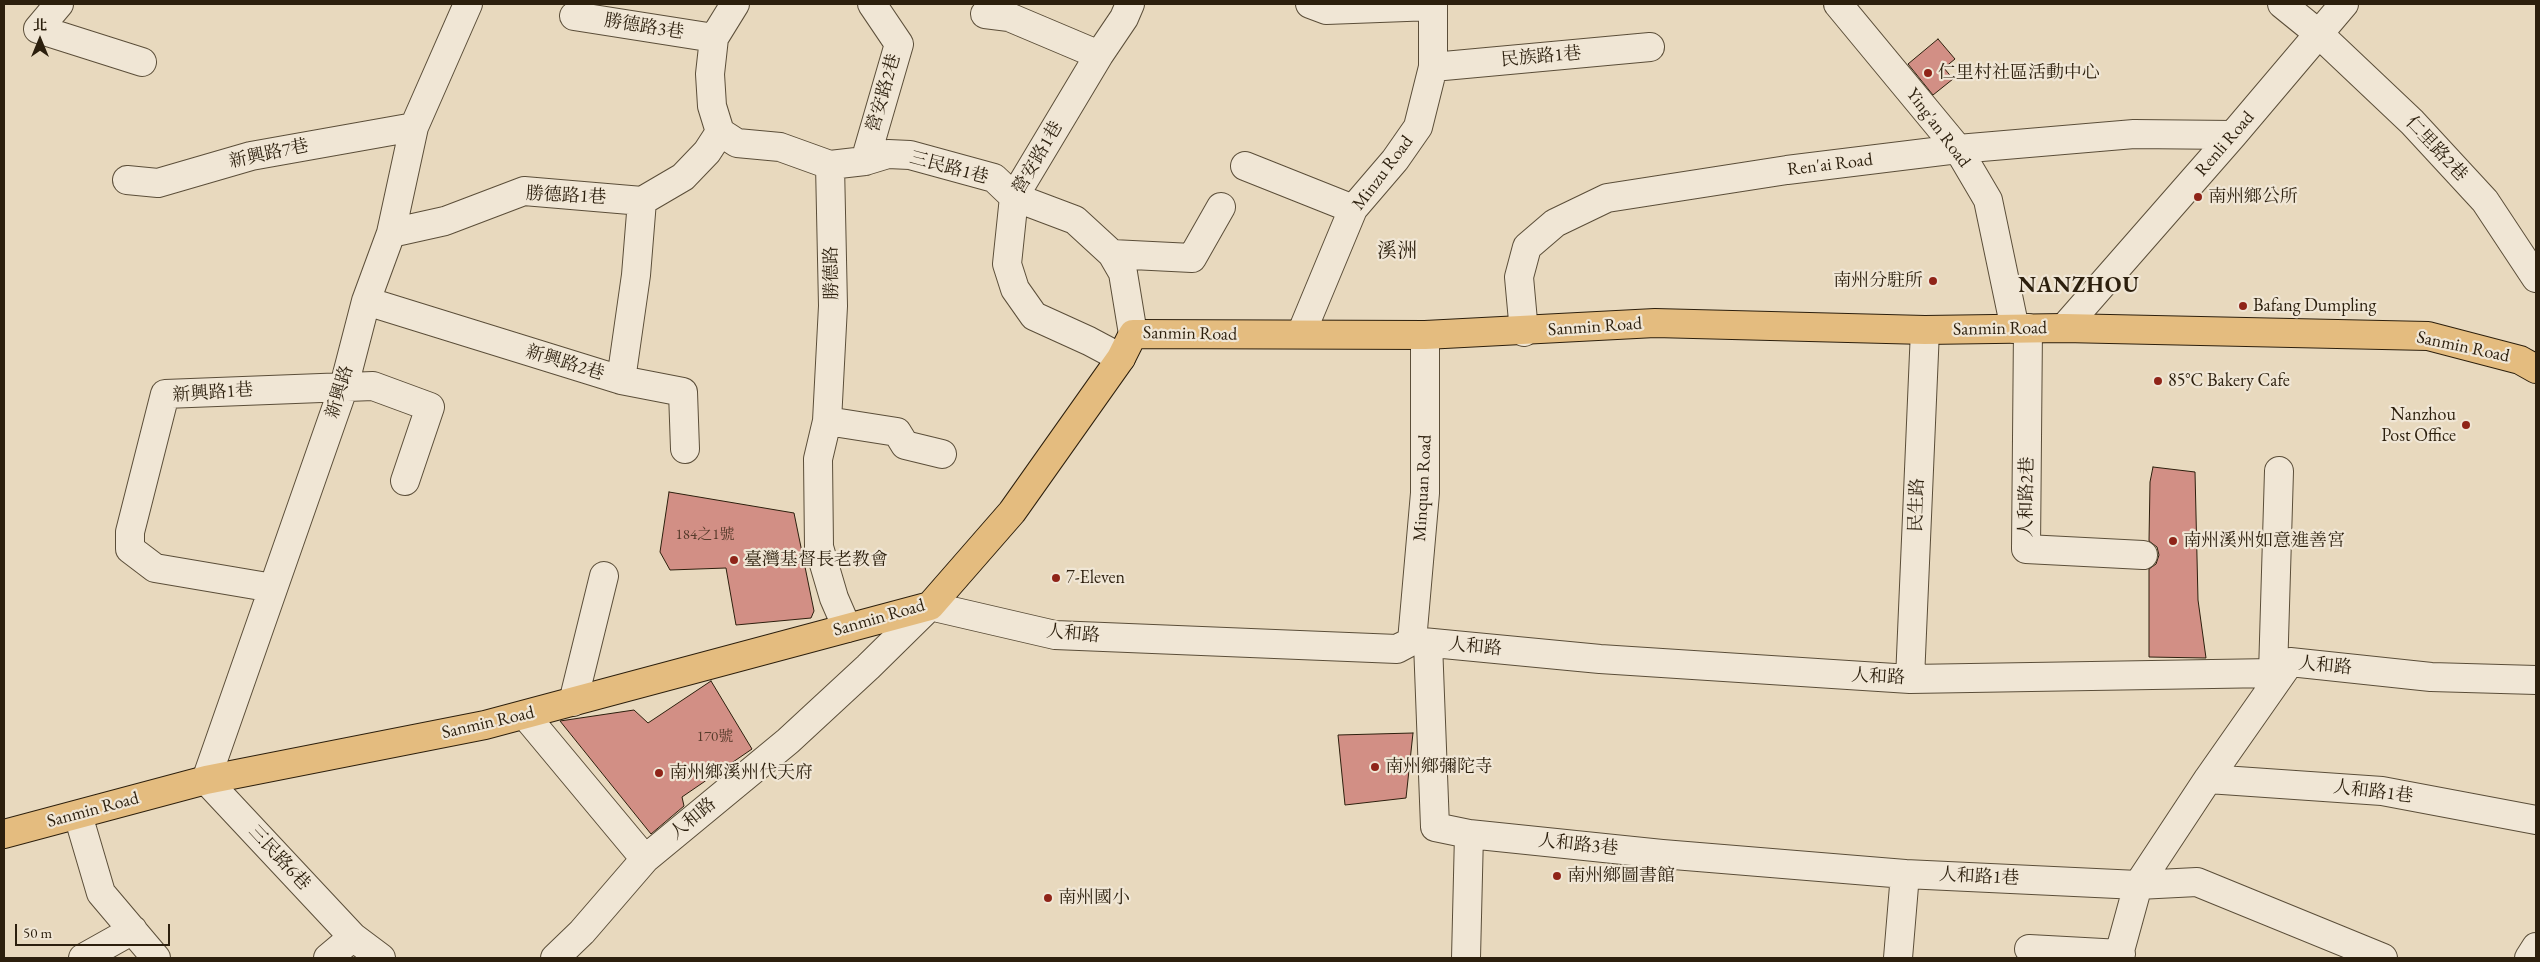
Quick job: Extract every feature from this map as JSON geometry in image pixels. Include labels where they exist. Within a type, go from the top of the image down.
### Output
[{"type":"main road","name":"Sanmin Road","points":[[4,834],[206,780],[485,725],[930,606],[1012,512],[1121,358],[1133,334],[1425,335],[1524,332],[1655,323],[1924,330],[2064,328],[2428,336],[2520,360],[2536,369]]},
{"type":"street","points":[[59,4],[38,29],[142,62]]},
{"type":"street","name":"新興路","points":[[206,780],[344,386],[366,301],[391,233],[414,127],[468,4]]},
{"type":"street","points":[[735,4],[714,38],[710,74],[712,106],[720,132],[737,143],[780,147],[830,165]]},
{"type":"street","name":"營安路2巷","points":[[865,161],[899,44],[872,4]]},
{"type":"street","name":"營安路1巷","points":[[1121,358],[1034,316],[1015,289],[1007,264],[1014,197],[1099,55],[1124,18],[1130,4]]},
{"type":"street","points":[[1310,4],[1326,10],[1433,5]]},
{"type":"street","name":"Ying'an Road","points":[[1838,4],[1958,149],[1988,200],[2022,329]]},
{"type":"street","name":"仁里路2巷","points":[[2282,4],[2319,34],[2412,122],[2485,201],[2536,278]]},
{"type":"street","name":"Renli Road","points":[[2064,328],[2233,135],[2344,4]]},
{"type":"street","name":"Minzu Road","points":[[1301,334],[1353,209],[1395,160],[1418,127],[1433,67],[1433,5]]},
{"type":"street","points":[[985,14],[1009,17],[1099,55]]},
{"type":"street","name":"勝德路3巷","points":[[574,16],[714,38]]},
{"type":"street","name":"民族路1巷","points":[[1433,67],[1650,47]]},
{"type":"street","name":"新興路7巷","points":[[126,180],[158,183],[251,156],[414,127]]},
{"type":"street","points":[[642,201],[683,177],[706,152],[720,132]]},
{"type":"street","name":"Ren'ai Road","points":[[1524,332],[1519,277],[1527,247],[1555,223],[1607,198],[1787,170],[1958,149],[2134,134],[2233,135]]},
{"type":"street","name":"三民路1巷","points":[[830,165],[865,161],[888,154],[910,155],[994,178],[1014,197],[1075,220],[1112,254],[1123,272],[1133,334]]},
{"type":"street","name":"勝德路","points":[[830,165],[833,306],[827,421],[818,459],[820,547],[834,598],[847,628]]},
{"type":"street","points":[[1245,166],[1353,209]]},
{"type":"street","name":"勝德路1巷","points":[[391,233],[445,221],[524,191],[642,201]]},
{"type":"street","name":"新興路2巷","points":[[366,301],[621,380],[636,274],[642,201]]},
{"type":"street","points":[[1112,254],[1192,258],[1221,207]]},
{"type":"street","name":"人和路2巷","points":[[2022,329],[2026,549],[2143,555]]},
{"type":"street","name":"民生路","points":[[1910,679],[1924,330]]},
{"type":"street","name":"Minquan Road","points":[[1420,642],[1425,493],[1425,335]]},
{"type":"street","points":[[621,380],[683,392],[685,449]]},
{"type":"street","name":"新興路1巷","points":[[273,588],[155,568],[130,549],[130,532],[166,394],[372,386],[430,407],[405,481]]},
{"type":"street","points":[[827,421],[897,432],[905,445],[942,454]]},
{"type":"street","points":[[2029,950],[2120,956],[2138,885],[2282,668],[2279,471]]},
{"type":"street","points":[[573,702],[604,576]]},
{"type":"street","name":"人和路","points":[[555,958],[582,932],[645,859],[788,741],[930,606],[1055,635],[1397,650],[1420,642],[1600,659],[1910,679],[2282,668],[2430,677],[2536,680]]},
{"type":"street","name":"人和路3巷","points":[[1420,642],[1435,827],[1469,834],[1662,854],[1905,874]]},
{"type":"street","points":[[525,715],[645,859]]},
{"type":"street","name":"人和路1巷","points":[[2208,778],[2382,790],[2536,820]]},
{"type":"street","name":"三民路6巷","points":[[206,780],[353,937],[381,958]]},
{"type":"street","points":[[78,815],[101,893],[156,958]]},
{"type":"street","points":[[1466,958],[1469,834]]},
{"type":"street","points":[[1898,958],[1905,874]]},
{"type":"street","name":"人和路1巷","points":[[1905,874],[2138,885],[2197,882],[2383,958]]},
{"type":"street","points":[[83,958],[133,930]]},
{"type":"street","points":[[328,958],[353,937]]},
{"type":"street","points":[[2530,958],[2536,947]]},
{"type":"building","name":"仁里村社區活動中心","points":[[1938,39],[1955,59],[1944,68],[1953,79],[1933,95],[1908,64]]},
{"type":"building","name":"南州溪州如意進善宮","points":[[2153,467],[2195,472],[2198,600],[2206,658],[2149,657],[2149,569],[2156,564],[2159,555],[2157,547],[2149,541],[2150,482]]},
{"type":"building","name":"臺灣基督長老教會","points":[[669,492],[794,513],[814,611],[811,618],[736,625],[726,568],[670,570],[660,552]]},
{"type":"building","name":"南州鄉溪州代天府","points":[[711,681],[752,749],[682,797],[684,806],[651,834],[560,721],[634,710],[648,723]]},
{"type":"building","name":"南州鄉彌陀寺","points":[[1413,733],[1406,798],[1345,805],[1338,735]]},
{"type":"place","name":"仁里村社區活動中心","points":[[1928,73]]},
{"type":"place","name":"南州鄉公所","points":[[2198,197]]},
{"type":"place","name":"南州分駐所","points":[[1933,281]]},
{"type":"place","name":"Bafang Dumpling","points":[[2243,306]]},
{"type":"place","name":"85°C Bakery Cafe","points":[[2158,381]]},
{"type":"place","name":"Nanzhou Post Office","points":[[2466,425]]},
{"type":"place","name":"南州溪州如意進善宮","points":[[2173,541]]},
{"type":"place","name":"臺灣基督長老教會","points":[[734,560]]},
{"type":"place","name":"7-Eleven","points":[[1056,578]]},
{"type":"place","name":"南州鄉彌陀寺","points":[[1375,767]]},
{"type":"place","name":"南州鄉溪州代天府","points":[[659,773]]},
{"type":"place","name":"南州鄉圖書館","points":[[1557,876]]},
{"type":"place","name":"南州國小","points":[[1048,898]]},
{"type":"district","name":"溪洲","points":[[1397,252]]},
{"type":"district","name":"NANZHOU","points":[[2079,286]]}]
